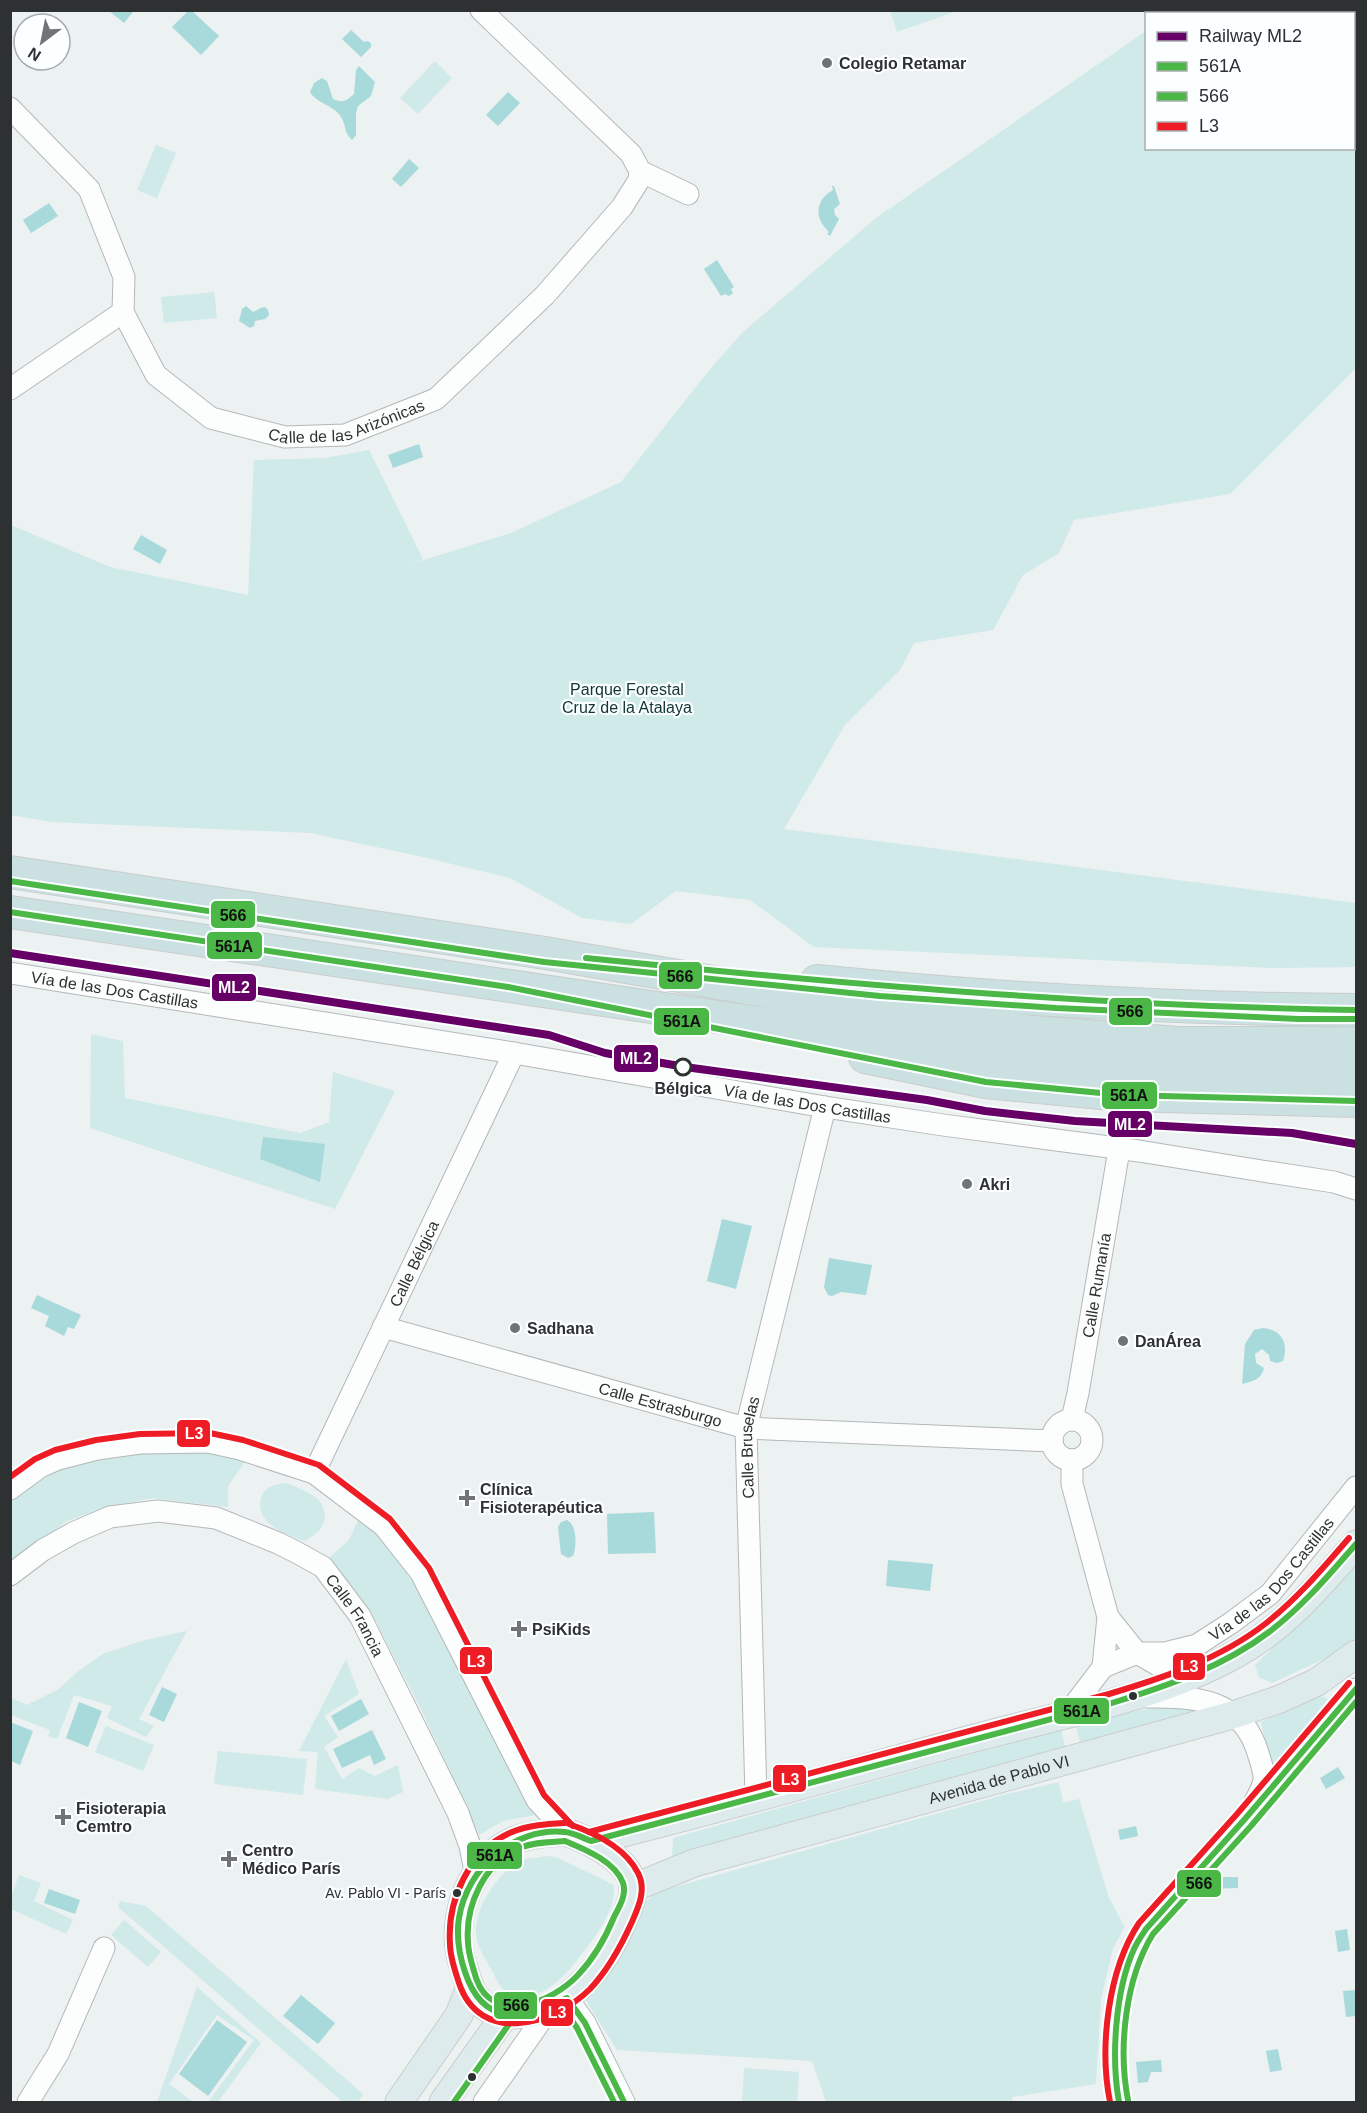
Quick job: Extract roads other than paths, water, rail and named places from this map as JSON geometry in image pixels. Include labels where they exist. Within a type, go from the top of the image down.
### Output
[{"type":"highway","points":[[10,872],[545,953],[893,1013],[1033,1032],[1178,1043],[1356,1043]]},
{"type":"highway","points":[[10,912],[508,987],[888,1041],[1042,1060],[1161,1071],[1293,1074],[1356,1071]]},
{"type":"highway","points":[[545,953],[881,987],[1056,999],[1356,1010]]},
{"type":"highway","points":[[508,987],[986,1082],[1122,1095],[1356,1101]]},
{"type":"highway","points":[[1324,1010],[1356,1004]]},
{"type":"main road","points":[[578,1837],[610,1854],[626,1871],[633,1888],[628,1910],[616,1939],[589,1977],[557,2003],[522,2015],[505,2015],[488,2009],[470,1987],[458,1942],[459,1920],[465,1897],[476,1876],[498,1849],[511,1842],[525,1836],[578,1837],[756,1797],[1068,1713],[1136,1697],[1199,1673],[1238,1653],[1280,1624],[1321,1584],[1356,1544]]},
{"type":"main road","name":"Avenida de Pablo VI","points":[[633,1888],[694,1863],[1236,1714],[1280,1699],[1317,1682],[1356,1654]]},
{"type":"main road","points":[[399,2103],[459,2015],[470,1987]]},
{"type":"main road","points":[[443,2103],[505,2015]]},
{"type":"street","points":[[481,10],[631,154],[640,171],[688,194]]},
{"type":"street","name":"Calle de las Arizónicas","points":[[10,108],[89,189],[124,277],[123,312],[156,375],[211,418],[285,436],[345,435],[436,399],[545,295],[622,207],[635,189],[640,171]]},
{"type":"street","points":[[10,389],[123,312]]},
{"type":"street","name":"Vía de las Dos Castillas","points":[[10,973],[514,1053],[825,1107],[1139,1151],[1334,1182],[1356,1190]]},
{"type":"street","name":"Calle Bélgica","points":[[314,1473],[514,1053]]},
{"type":"street","name":"Calle Bruselas","points":[[756,1797],[746,1428],[825,1107]]},
{"type":"street","name":"Calle Rumanía","points":[[1072,1419],[1119,1150]]},
{"type":"street","name":"Calle Estrasburgo","points":[[383,1328],[746,1428],[1052,1441]]},
{"type":"street","points":[[1072,1419],[1084,1423],[1092,1433],[1093,1440],[1085,1456],[1072,1460],[1059,1455],[1054,1450],[1052,1441],[1054,1430],[1059,1424],[1072,1419]]},
{"type":"street","points":[[10,1489],[40,1467],[58,1459],[97,1449],[140,1443],[208,1442],[240,1449],[314,1473],[384,1526],[421,1573],[537,1800],[578,1837]]},
{"type":"street","points":[[1068,1713],[1103,1667],[1107,1617],[1072,1484],[1072,1460]]},
{"type":"street","name":"Vía de las Dos Castillas","points":[[1103,1667],[1137,1653],[1165,1653],[1197,1645],[1231,1623],[1270,1594],[1356,1487]]},
{"type":"street","name":"Calle Francia","points":[[10,1575],[43,1550],[73,1533],[110,1517],[158,1511],[216,1518],[278,1543],[323,1568],[360,1616],[458,1813],[470,1846],[476,1876]]},
{"type":"street","points":[[1107,1617],[1137,1653],[1163,1668],[1199,1673]]},
{"type":"street","points":[[1119,2103],[1115,2081],[1114,2042],[1125,1975],[1134,1948],[1146,1929],[1244,1820],[1356,1689]]},
{"type":"street","points":[[1136,1697],[1176,1696],[1209,1701],[1236,1714],[1247,1727],[1255,1743],[1264,1785],[1244,1820]]},
{"type":"street","points":[[28,2103],[58,2054],[104,1948]]},
{"type":"street","points":[[484,2103],[542,2019],[557,2003],[585,2023],[624,2103]]},
{"type":"water","points":[[189,10],[219,36],[201,55],[172,27]]},
{"type":"water","points":[[109,11],[131,11],[133,12],[124,23]]},
{"type":"water","points":[[351,30],[364,42],[371,43],[371,47],[361,57],[342,39]]},
{"type":"water","points":[[359,66],[375,82],[371,96],[358,106],[356,135],[352,140],[338,113],[310,92],[314,83],[322,78],[327,81],[333,99],[347,100],[354,94],[356,70]]},
{"type":"water","points":[[508,92],[520,103],[498,126],[486,115]]},
{"type":"water","points":[[409,159],[419,168],[401,187],[392,179]]},
{"type":"water","points":[[832,186],[834,186],[840,204],[834,209],[839,219],[830,236],[821,221],[819,210],[823,199],[833,190]]},
{"type":"water","points":[[49,203],[58,216],[31,233],[23,220]]},
{"type":"water","points":[[717,260],[734,287],[731,289],[733,293],[729,296],[725,294],[721,296],[704,269]]},
{"type":"water","points":[[246,306],[253,312],[265,307],[269,315],[265,319],[255,321],[254,326],[250,328],[239,321],[242,309]]},
{"type":"water","points":[[419,444],[423,457],[393,468],[388,455]]},
{"type":"water","points":[[141,535],[167,550],[160,564],[133,549]]},
{"type":"water","points":[[263,1137],[325,1144],[320,1182],[260,1159]]},
{"type":"water","points":[[722,1219],[752,1226],[736,1289],[707,1281]]},
{"type":"water","points":[[829,1258],[872,1265],[866,1295],[841,1292],[832,1296],[828,1295],[824,1287]]},
{"type":"water","points":[[37,1295],[81,1315],[74,1329],[68,1327],[64,1336],[45,1326],[49,1316],[31,1308]]},
{"type":"water","points":[[1263,1328],[1275,1331],[1282,1338],[1285,1349],[1283,1361],[1277,1363],[1270,1361],[1269,1355],[1262,1349],[1255,1354],[1256,1363],[1264,1368],[1263,1372],[1256,1379],[1242,1384],[1245,1344],[1254,1330]]},
{"type":"water","points":[[654,1512],[656,1553],[608,1554],[607,1514]]},
{"type":"water","points":[[567,1520],[573,1526],[575,1542],[573,1556],[568,1558],[561,1554],[558,1527],[561,1522]]},
{"type":"water","points":[[888,1560],[933,1564],[930,1591],[886,1586]]},
{"type":"water","points":[[162,1687],[177,1694],[164,1722],[149,1715]]},
{"type":"water","points":[[361,1699],[369,1714],[339,1731],[331,1716]]},
{"type":"water","points":[[79,1702],[102,1711],[88,1747],[66,1738]]},
{"type":"water","points":[[10,1722],[33,1731],[20,1765],[11,1761]]},
{"type":"water","points":[[372,1730],[386,1759],[374,1765],[370,1755],[342,1768],[333,1749]]},
{"type":"water","points":[[1338,1767],[1345,1778],[1326,1789],[1320,1778]]},
{"type":"water","points":[[1136,1826],[1138,1836],[1120,1840],[1118,1830]]},
{"type":"water","points":[[1211,1877],[1238,1877],[1238,1888],[1203,1889]]},
{"type":"water","points":[[49,1889],[80,1900],[75,1914],[44,1903]]},
{"type":"water","points":[[1347,1929],[1350,1950],[1338,1952],[1335,1931]]},
{"type":"water","points":[[1356,1990],[1356,2016],[1346,2017],[1343,1991]]},
{"type":"water","points":[[301,1995],[335,2023],[318,2044],[283,2016]]},
{"type":"water","points":[[217,2020],[247,2042],[208,2096],[179,2074]]},
{"type":"water","points":[[1278,2049],[1282,2070],[1270,2072],[1266,2051]]},
{"type":"water","points":[[1161,2060],[1162,2072],[1151,2072],[1148,2082],[1138,2083],[1136,2062]]},
{"type":"rail line","name":"ML2","points":[[10,953],[549,1035],[605,1053],[685,1067],[927,1100],[985,1111],[1075,1121],[1292,1133],[1356,1144]]},
{"type":"place","name":"Colegio Retamar","points":[[827,63]]},
{"type":"place","name":"Bélgica","points":[[683,1067]]},
{"type":"place","name":"Akri","points":[[967,1184]]},
{"type":"place","name":"Sadhana","points":[[515,1328]]},
{"type":"place","name":"DanÁrea","points":[[1123,1341]]},
{"type":"place","name":"Clínica Fisioterapéutica","points":[[467,1498]]},
{"type":"place","name":"PsiKids","points":[[519,1629]]},
{"type":"place","name":"Fisioterapia Cemtro","points":[[63,1817]]},
{"type":"place","name":"Centro Médico París","points":[[229,1859]]},
{"type":"place","name":"Av. Pablo VI - París","points":[[457,1893]]},
{"type":"park label","name":"Parque Forestal Cruz de la Atalaya","points":[[627,698]]}]
